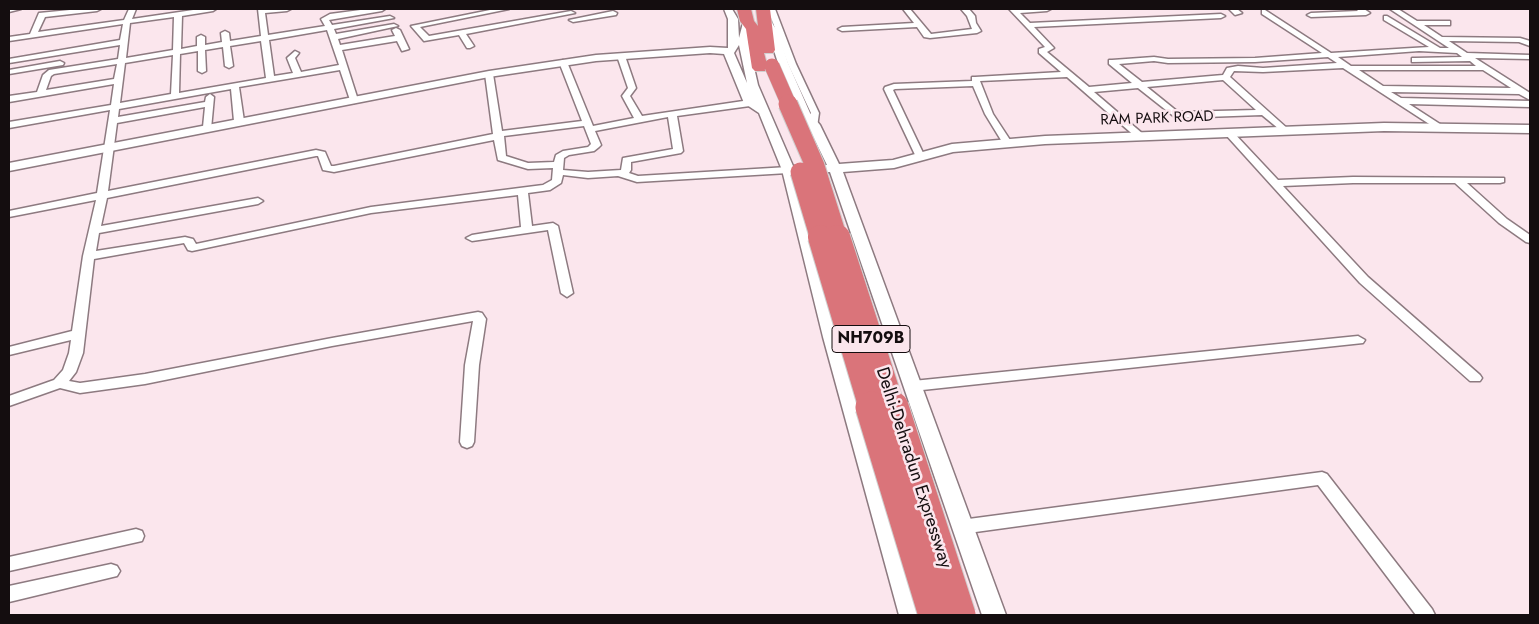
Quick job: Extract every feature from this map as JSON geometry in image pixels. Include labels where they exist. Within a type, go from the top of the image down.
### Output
[{"type":"highway","name":"Delhi-Dehradun Expressway","points":[[766,12],[766,43],[762,73],[815,166],[960,615]]},
{"type":"highway","name":"Delhi-Dehradun Expressway","points":[[745,15],[753,29],[755,48],[762,73],[801,175],[934,615]]},
{"type":"street","points":[[9,10],[17,9]]},
{"type":"street","points":[[34,34],[42,16],[97,9]]},
{"type":"street","points":[[59,384],[69,372],[76,353],[89,256],[102,195],[127,22],[132,9]]},
{"type":"street","points":[[9,39],[213,9]]},
{"type":"street","points":[[270,79],[261,10],[287,9]]},
{"type":"street","points":[[504,9],[415,26],[427,39],[461,32],[613,13]]},
{"type":"street","points":[[728,9],[733,19],[734,48],[730,53]]},
{"type":"street","points":[[906,9],[928,35],[975,32],[977,30],[972,23],[972,18],[965,9]]},
{"type":"street","points":[[1014,10],[1047,9]]},
{"type":"street","points":[[1311,15],[1366,13],[1360,9]]},
{"type":"street","points":[[1394,9],[1530,97]]},
{"type":"street","points":[[1014,10],[1050,48],[1042,51],[1140,136]]},
{"type":"street","points":[[354,100],[334,37],[325,19],[340,12],[386,12]]},
{"type":"street","points":[[9,72],[122,59],[265,38],[386,12]]},
{"type":"street","points":[[386,12],[405,48]]},
{"type":"street","points":[[766,12],[783,63],[809,120],[836,169],[961,527],[994,615]]},
{"type":"street","points":[[1266,12],[1440,128]]},
{"type":"street","points":[[175,96],[178,14]]},
{"type":"street","points":[[1028,25],[1221,16]]},
{"type":"street","points":[[1387,18],[1436,50]]},
{"type":"street","points":[[1415,23],[1447,23]]},
{"type":"street","points":[[842,29],[919,25]]},
{"type":"street","points":[[334,37],[394,26]]},
{"type":"street","points":[[461,32],[470,46]]},
{"type":"street","points":[[225,33],[230,66]]},
{"type":"street","points":[[201,37],[202,72]]},
{"type":"street","points":[[337,48],[400,38]]},
{"type":"street","points":[[1440,38],[1520,40],[1530,44]]},
{"type":"street","points":[[9,167],[239,121],[563,62],[710,50],[730,53]]},
{"type":"street","points":[[1263,112],[1176,115],[1112,61],[1154,59],[1168,62],[1255,60],[1436,50],[1465,55]]},
{"type":"street","points":[[295,53],[291,58],[298,74]]},
{"type":"street","points":[[730,53],[750,102],[764,111]]},
{"type":"street","points":[[1087,90],[1225,77],[1229,75],[1230,70],[1238,68],[1259,70],[1346,66],[1465,55],[1530,56]]},
{"type":"street","points":[[621,56],[632,88],[626,96],[639,119]]},
{"type":"street","points":[[9,61],[122,59]]},
{"type":"street","points":[[9,67],[122,59]]},
{"type":"street","points":[[41,94],[44,82],[122,59]]},
{"type":"street","points":[[9,99],[41,94],[122,59]]},
{"type":"street","points":[[89,256],[185,240],[189,241],[192,248],[371,210],[551,186],[557,181],[558,160],[563,154],[596,145],[563,62]]},
{"type":"street","points":[[9,125],[342,66]]},
{"type":"street","points":[[1346,66],[1486,68]]},
{"type":"street","points":[[762,73],[764,111],[788,170],[838,363],[911,615]]},
{"type":"street","points":[[489,74],[500,156],[503,160],[588,176],[623,174],[637,179],[788,170]]},
{"type":"street","points":[[1007,143],[989,114],[975,79],[1068,74]]},
{"type":"street","points":[[1225,77],[1284,131]]},
{"type":"street","points":[[920,157],[888,89],[894,87],[976,83]]},
{"type":"street","points":[[235,85],[239,121]]},
{"type":"street","points":[[1381,89],[1522,91]]},
{"type":"street","points":[[208,127],[211,90]]},
{"type":"street","points":[[1400,101],[1530,104]]},
{"type":"street","points":[[9,214],[316,153],[322,154],[326,167],[330,169],[498,135],[590,126],[750,102]]},
{"type":"street","points":[[113,120],[210,104]]},
{"type":"street","points":[[623,174],[626,170],[626,160],[678,151],[672,114]]},
{"type":"street","name":"RAM PARK ROAD","points":[[788,170],[887,165],[952,148],[1007,143],[1377,127],[1530,129]]},
{"type":"street","points":[[1229,132],[1364,280],[1475,378]]},
{"type":"street","points":[[1458,180],[1503,221],[1530,240]]},
{"type":"street","points":[[1274,182],[1500,180]]},
{"type":"street","points":[[524,191],[527,230]]},
{"type":"street","points":[[94,231],[258,201]]},
{"type":"street","points":[[472,238],[549,226],[554,227],[567,293]]},
{"type":"street","points":[[9,401],[59,384],[80,388],[146,379],[332,342],[478,316],[480,320],[472,364],[467,442]]},
{"type":"street","points":[[9,351],[79,334]]},
{"type":"street","points":[[913,386],[1358,340]]},
{"type":"street","points":[[961,527],[1322,478],[1426,615]]},
{"type":"street","points":[[9,564],[136,536]]},
{"type":"street","points":[[9,594],[111,571]]}]
